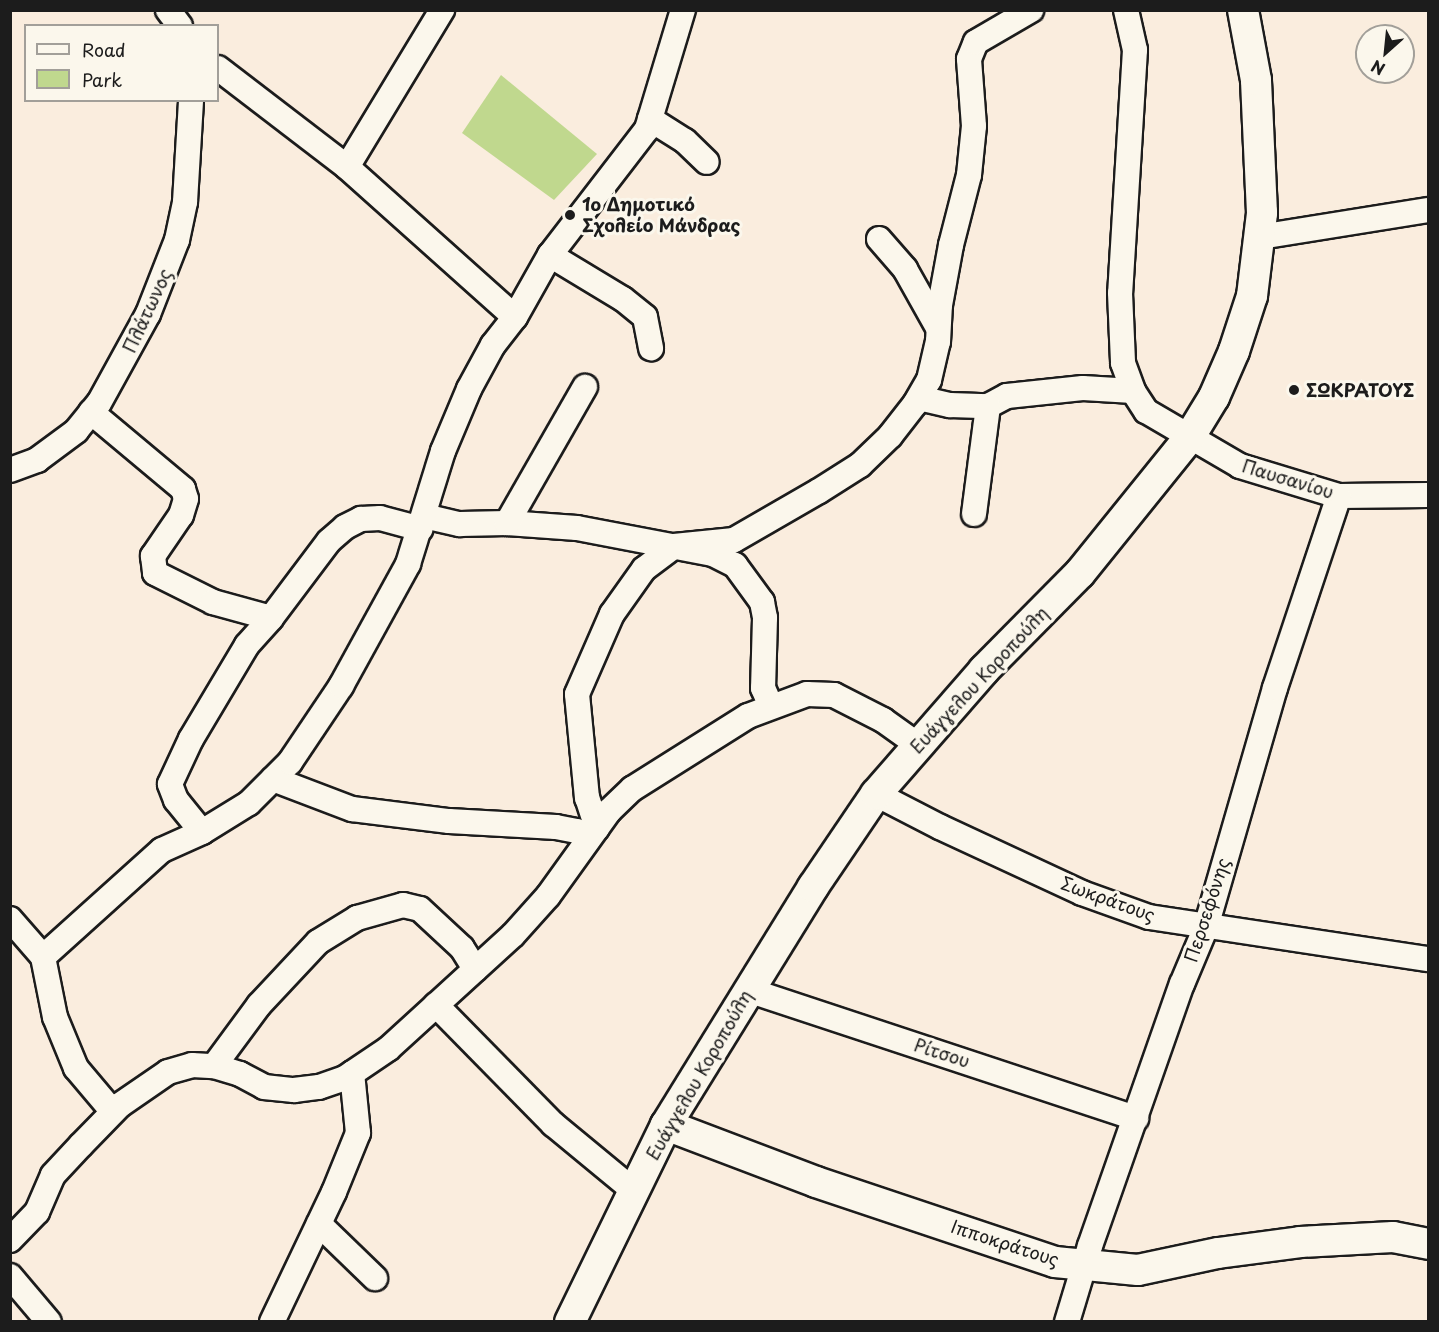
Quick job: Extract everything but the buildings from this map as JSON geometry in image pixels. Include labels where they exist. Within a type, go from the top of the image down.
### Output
[{"type":"street","points":[[168,10],[180,24]]},
{"type":"street","points":[[183,24],[189,10]]},
{"type":"street","points":[[347,167],[442,10]]},
{"type":"street","points":[[42,957],[162,850],[202,832],[249,803],[290,762],[341,686],[389,603],[408,564],[423,522],[443,451],[469,389],[493,345],[515,317],[550,255],[646,129],[683,10]]},
{"type":"street","points":[[592,834],[578,694],[612,614],[644,569],[674,546],[734,540],[860,465],[890,436],[919,398],[929,380],[951,245],[969,175],[974,126],[969,59],[976,42],[1030,10]]},
{"type":"street","name":"Παυσανίου","points":[[1126,10],[1135,50],[1120,292],[1123,363],[1133,391],[1146,411],[1240,466],[1339,496],[1428,495]]},
{"type":"street","name":"Ευάγγελου Κοροπούλη","points":[[570,1322],[666,1125],[748,990],[876,794],[984,670],[1080,573],[1189,438],[1214,397],[1234,351],[1252,296],[1262,213],[1256,80],[1243,10]]},
{"type":"street","points":[[219,69],[347,167],[515,317]]},
{"type":"street","name":"Πλάτωνος","points":[[10,470],[37,460],[76,431],[121,367],[148,314],[177,240],[185,202],[191,102]]},
{"type":"street","points":[[650,118],[685,141],[707,162]]},
{"type":"street","points":[[1260,237],[1428,210]]},
{"type":"street","points":[[879,239],[905,269],[938,328]]},
{"type":"street","points":[[550,255],[623,299],[645,317],[651,348]]},
{"type":"street","points":[[507,523],[585,387]]},
{"type":"street","points":[[919,398],[950,405],[988,406],[1007,396],[1083,388],[1133,391]]},
{"type":"street","points":[[974,514],[988,406]]},
{"type":"street","points":[[91,412],[183,489],[186,499],[181,515],[153,556],[155,573],[213,602],[272,618]]},
{"type":"street","name":"Περσεφόνης","points":[[1067,1322],[1083,1265],[1182,984],[1206,927],[1275,688],[1339,496]]},
{"type":"street","points":[[202,832],[176,800],[170,784],[191,739],[242,654],[272,618],[329,541],[345,527],[362,519],[380,518],[460,524],[507,523],[577,528],[713,554],[735,565],[762,602],[765,618],[763,688],[771,706]]},
{"type":"street","points":[[10,1240],[37,1212],[53,1175],[113,1112],[145,1086],[168,1072],[192,1065],[214,1066],[240,1074],[264,1087],[294,1090],[319,1087],[352,1073],[388,1049],[513,935],[548,896],[609,811],[632,789],[714,736],[771,706],[807,694],[834,695],[883,720],[918,745]]},
{"type":"street","points":[[273,779],[352,809],[449,821],[556,826],[592,834]]},
{"type":"street","name":"Σωκράτους","points":[[876,794],[940,827],[1082,893],[1149,917],[1206,927],[1296,937],[1428,959]]},
{"type":"street","points":[[214,1066],[259,1005],[318,942],[357,918],[403,905],[420,909],[462,948],[475,969]]},
{"type":"street","points":[[10,919],[42,957],[55,1017],[76,1068],[113,1112]]},
{"type":"street","name":"Ρίτσου","points":[[748,990],[1136,1118]]},
{"type":"street","points":[[436,1005],[553,1124],[633,1190]]},
{"type":"street","points":[[272,1322],[319,1224],[358,1132],[352,1073]]},
{"type":"street","name":"Ιπποκράτους","points":[[666,1125],[827,1185],[1055,1262],[1138,1269],[1218,1253],[1300,1242],[1393,1237],[1428,1244]]},
{"type":"street","points":[[319,1224],[375,1278]]},
{"type":"street","points":[[10,1276],[49,1322]]},
{"type":"green space","points":[[501,75],[597,154],[554,200],[462,133]]},
{"type":"place","name":"1ο Δημοτικό Σχολείο Μάνδρας","points":[[570,215]]},
{"type":"place","name":"ΣΩΚΡΑΤΟΥΣ","points":[[1294,390]]}]
